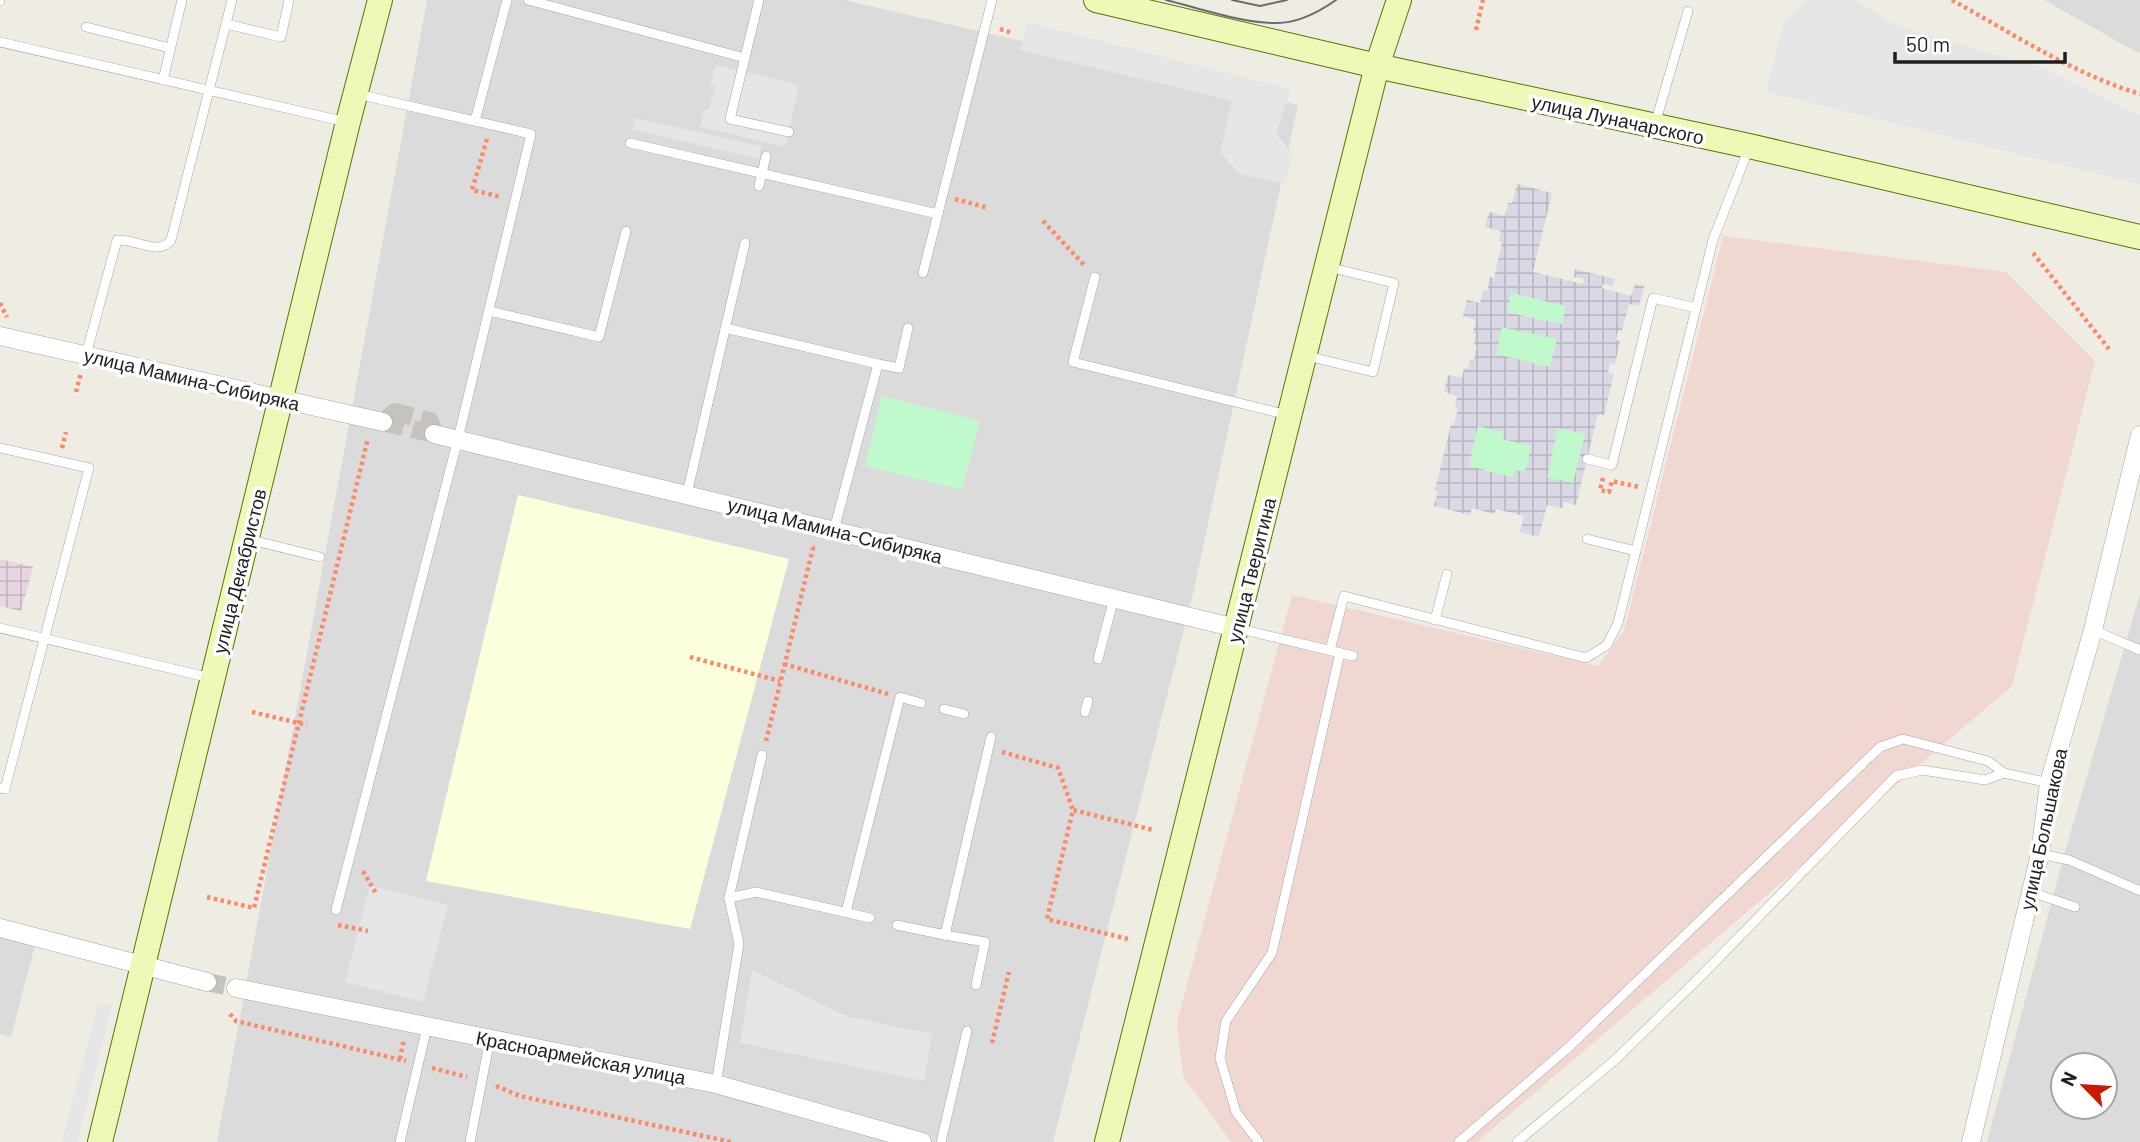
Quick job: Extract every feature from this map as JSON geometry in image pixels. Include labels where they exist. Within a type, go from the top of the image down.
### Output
[{"type":"street","name":"улица Декабристов","points":[[100,1142],[355,93],[380,0]]},
{"type":"street","name":"улица Луначарского","points":[[1096,0],[1654,128],[1749,146],[2140,237]]},
{"type":"street","name":"улица Тверитина","points":[[1107,1142],[1377,66],[1399,0]]},
{"type":"street","name":"улица Мамина-Сибиряка","points":[[0,336],[280,400],[377,426]]},
{"type":"street","name":"улица Мамина-Сибиряка","points":[[433,434],[1236,628]]},
{"type":"street","name":"улица Большакова","points":[[1971,1142],[2032,892],[2049,783],[2093,630],[2140,435]]},
{"type":"street","points":[[0,929],[208,982]]},
{"type":"street","name":"Красноармейская улица","points":[[236,988],[716,1084],[922,1142]]},
{"type":"lane","points":[[163,80],[182,0]]},
{"type":"lane","points":[[86,355],[117,240],[159,248],[166,246],[171,240],[232,0]]},
{"type":"lane","points":[[226,24],[281,37],[289,0]]},
{"type":"lane","points":[[475,121],[507,0]]},
{"type":"lane","points":[[528,0],[745,58]]},
{"type":"lane","points":[[758,0],[730,119],[789,132]]},
{"type":"lane","points":[[923,273],[992,0]]},
{"type":"lane","points":[[1654,128],[1688,11]]},
{"type":"lane","points":[[86,27],[170,48]]},
{"type":"lane","points":[[0,42],[348,122]]},
{"type":"lane","points":[[336,910],[458,439],[531,134],[355,93]]},
{"type":"lane","points":[[631,143],[938,214]]},
{"type":"lane","points":[[1259,1142],[1236,1112],[1220,1058],[1226,1021],[1272,953],[1335,652],[1344,596],[1586,658],[1607,645],[1618,623],[1713,240],[1749,146]]},
{"type":"lane","points":[[759,186],[766,156]]},
{"type":"lane","points":[[489,311],[599,337],[626,231]]},
{"type":"lane","points":[[687,494],[744,243]]},
{"type":"lane","points":[[1305,356],[1373,372],[1394,283],[1327,267]]},
{"type":"lane","points":[[1095,277],[1073,362],[1290,415]]},
{"type":"lane","points":[[1587,459],[1612,465],[1653,298],[1696,308]]},
{"type":"lane","points":[[725,328],[899,368],[908,328]]},
{"type":"lane","points":[[834,530],[878,364]]},
{"type":"lane","points":[[0,447],[89,468],[5,789],[0,788]]},
{"type":"lane","points":[[247,539],[320,556]]},
{"type":"lane","points":[[1587,539],[1636,551]]},
{"type":"lane","points":[[1436,620],[1447,574]]},
{"type":"lane","points":[[1098,659],[1114,598]]},
{"type":"lane","points":[[0,628],[212,679]]},
{"type":"lane","points":[[1236,628],[1353,656]]},
{"type":"lane","points":[[2093,630],[2140,650]]},
{"type":"lane","points":[[846,912],[900,697],[921,703]]},
{"type":"lane","points":[[944,709],[964,714]]},
{"type":"lane","points":[[945,935],[991,737]]},
{"type":"lane","points":[[1459,1142],[1569,1047],[1881,747],[1903,739],[1988,761],[2004,773],[2049,783]]},
{"type":"lane","points":[[716,1084],[739,944],[729,898],[762,755]]},
{"type":"lane","points":[[1517,1142],[1615,1060],[1896,776],[1922,770],[1985,780],[2004,773]]},
{"type":"lane","points":[[2040,854],[2069,860],[2140,891]]},
{"type":"lane","points":[[729,898],[756,892],[870,918]]},
{"type":"lane","points":[[2032,892],[2075,907]]},
{"type":"lane","points":[[897,925],[985,942],[976,985]]},
{"type":"lane","points":[[400,1142],[427,1027]]},
{"type":"lane","points":[[942,1142],[967,1031]]},
{"type":"lane","points":[[470,1142],[490,1039]]},
{"type":"path","points":[[1476,30],[1483,0]]},
{"type":"path","points":[[1952,0],[2113,86],[2140,94]]},
{"type":"path","points":[[943,195],[988,208]]},
{"type":"path","points":[[1043,220],[1095,277]]},
{"type":"path","points":[[2033,253],[2109,349]]},
{"type":"path","points":[[207,897],[254,908],[377,426]]},
{"type":"path","points":[[1603,476],[1600,490],[1609,492],[1612,481],[1651,490]]},
{"type":"path","points":[[762,755],[813,548],[800,545]]},
{"type":"path","points":[[690,657],[780,681]]},
{"type":"path","points":[[785,664],[900,697]]},
{"type":"path","points":[[252,712],[307,725]]},
{"type":"path","points":[[1006,753],[1058,768],[1073,810],[1047,919],[1128,939]]},
{"type":"path","points":[[1073,810],[1153,830]]},
{"type":"path","points":[[370,884],[377,895]]},
{"type":"path","points":[[336,924],[368,931]]},
{"type":"path","points":[[992,1043],[1001,1015],[1009,972]]},
{"type":"path","points":[[230,1014],[236,1021],[482,1081],[520,1096],[731,1142]]},
{"type":"shaded area","points":[[427,0],[844,0],[1298,105],[1192,598],[1053,1142],[217,1142]]},
{"type":"shaded area","points":[[1805,0],[1855,0],[1899,27],[2043,68],[2140,116],[2140,184],[1766,92],[1784,21]]},
{"type":"shaded area","points":[[2044,0],[2140,0],[2140,54]]},
{"type":"shaded area","points":[[1027,22],[1291,89],[1276,133],[1293,155],[1285,184],[1239,174],[1220,152],[1232,101],[1021,50]]},
{"type":"shaded area","points":[[716,65],[799,85],[785,147],[700,127],[704,110],[709,110],[715,85],[710,84]]},
{"type":"shaded area","points":[[635,118],[761,146],[759,159],[632,129]]},
{"type":"shaded area","points":[[1517,184],[1552,193],[1533,272],[1583,284],[1584,279],[1574,277],[1575,269],[1615,279],[1613,286],[1603,284],[1602,288],[1631,296],[1635,284],[1644,286],[1639,306],[1629,304],[1622,330],[1618,330],[1616,340],[1620,341],[1615,364],[1610,363],[1608,373],[1614,374],[1604,415],[1598,414],[1576,505],[1564,502],[1562,508],[1547,505],[1539,537],[1520,532],[1524,516],[1496,509],[1495,514],[1472,508],[1470,515],[1434,506],[1438,491],[1435,490],[1451,425],[1454,425],[1458,409],[1455,408],[1457,396],[1444,392],[1448,375],[1462,378],[1470,359],[1474,360],[1477,346],[1474,345],[1476,334],[1473,333],[1476,320],[1463,316],[1467,300],[1480,303],[1483,290],[1487,291],[1490,277],[1494,278],[1502,242],[1499,241],[1501,231],[1485,227],[1489,212],[1505,216],[1508,203],[1512,203]],"holes":[[[1511,293],[1566,306],[1562,324],[1507,312]],[[1502,327],[1557,339],[1550,367],[1496,354]],[[1478,426],[1503,432],[1502,439],[1531,446],[1525,472],[1515,470],[1513,477],[1469,466]],[[1558,428],[1585,434],[1573,483],[1547,477]]]},
{"type":"shaded area","points":[[1723,236],[2006,272],[2095,361],[2012,686],[1477,1142],[1231,1142],[1183,1076],[1177,1022],[1292,595],[1598,666],[1624,631]]},
{"type":"shaded area","points":[[518,495],[789,559],[690,929],[426,881]]},
{"type":"shaded area","points":[[0,559],[33,567],[21,611],[0,606]]},
{"type":"shaded area","points":[[2140,594],[2140,1142],[1987,1142],[2066,848]]},
{"type":"shaded area","points":[[370,885],[448,905],[423,1002],[345,982]]},
{"type":"shaded area","points":[[0,936],[35,945],[11,1037],[0,1034]]},
{"type":"shaded area","points":[[752,970],[846,1016],[932,1034],[924,1081],[740,1043]]},
{"type":"shaded area","points":[[98,1003],[112,1006],[77,1142],[62,1142]]},
{"type":"green space","points":[[1511,293],[1566,306],[1562,325],[1507,311]]},
{"type":"green space","points":[[1502,326],[1557,339],[1550,367],[1495,354]]},
{"type":"green space","points":[[882,396],[980,421],[962,490],[865,466]]},
{"type":"green space","points":[[1478,426],[1503,432],[1502,439],[1531,446],[1525,472],[1514,477],[1469,466]]},
{"type":"green space","points":[[1558,427],[1585,434],[1573,483],[1546,477]]},
{"type":"tunnel","points":[[395,412],[430,421],[434,434],[383,422],[395,412]]},
{"type":"tunnel","points":[[207,982],[236,988]]},
{"type":"tram line","points":[[1166,0],[1264,23],[1293,21],[1323,9],[1336,0]]},
{"type":"tram line","points":[[1232,0],[1260,6],[1287,0]]}]
